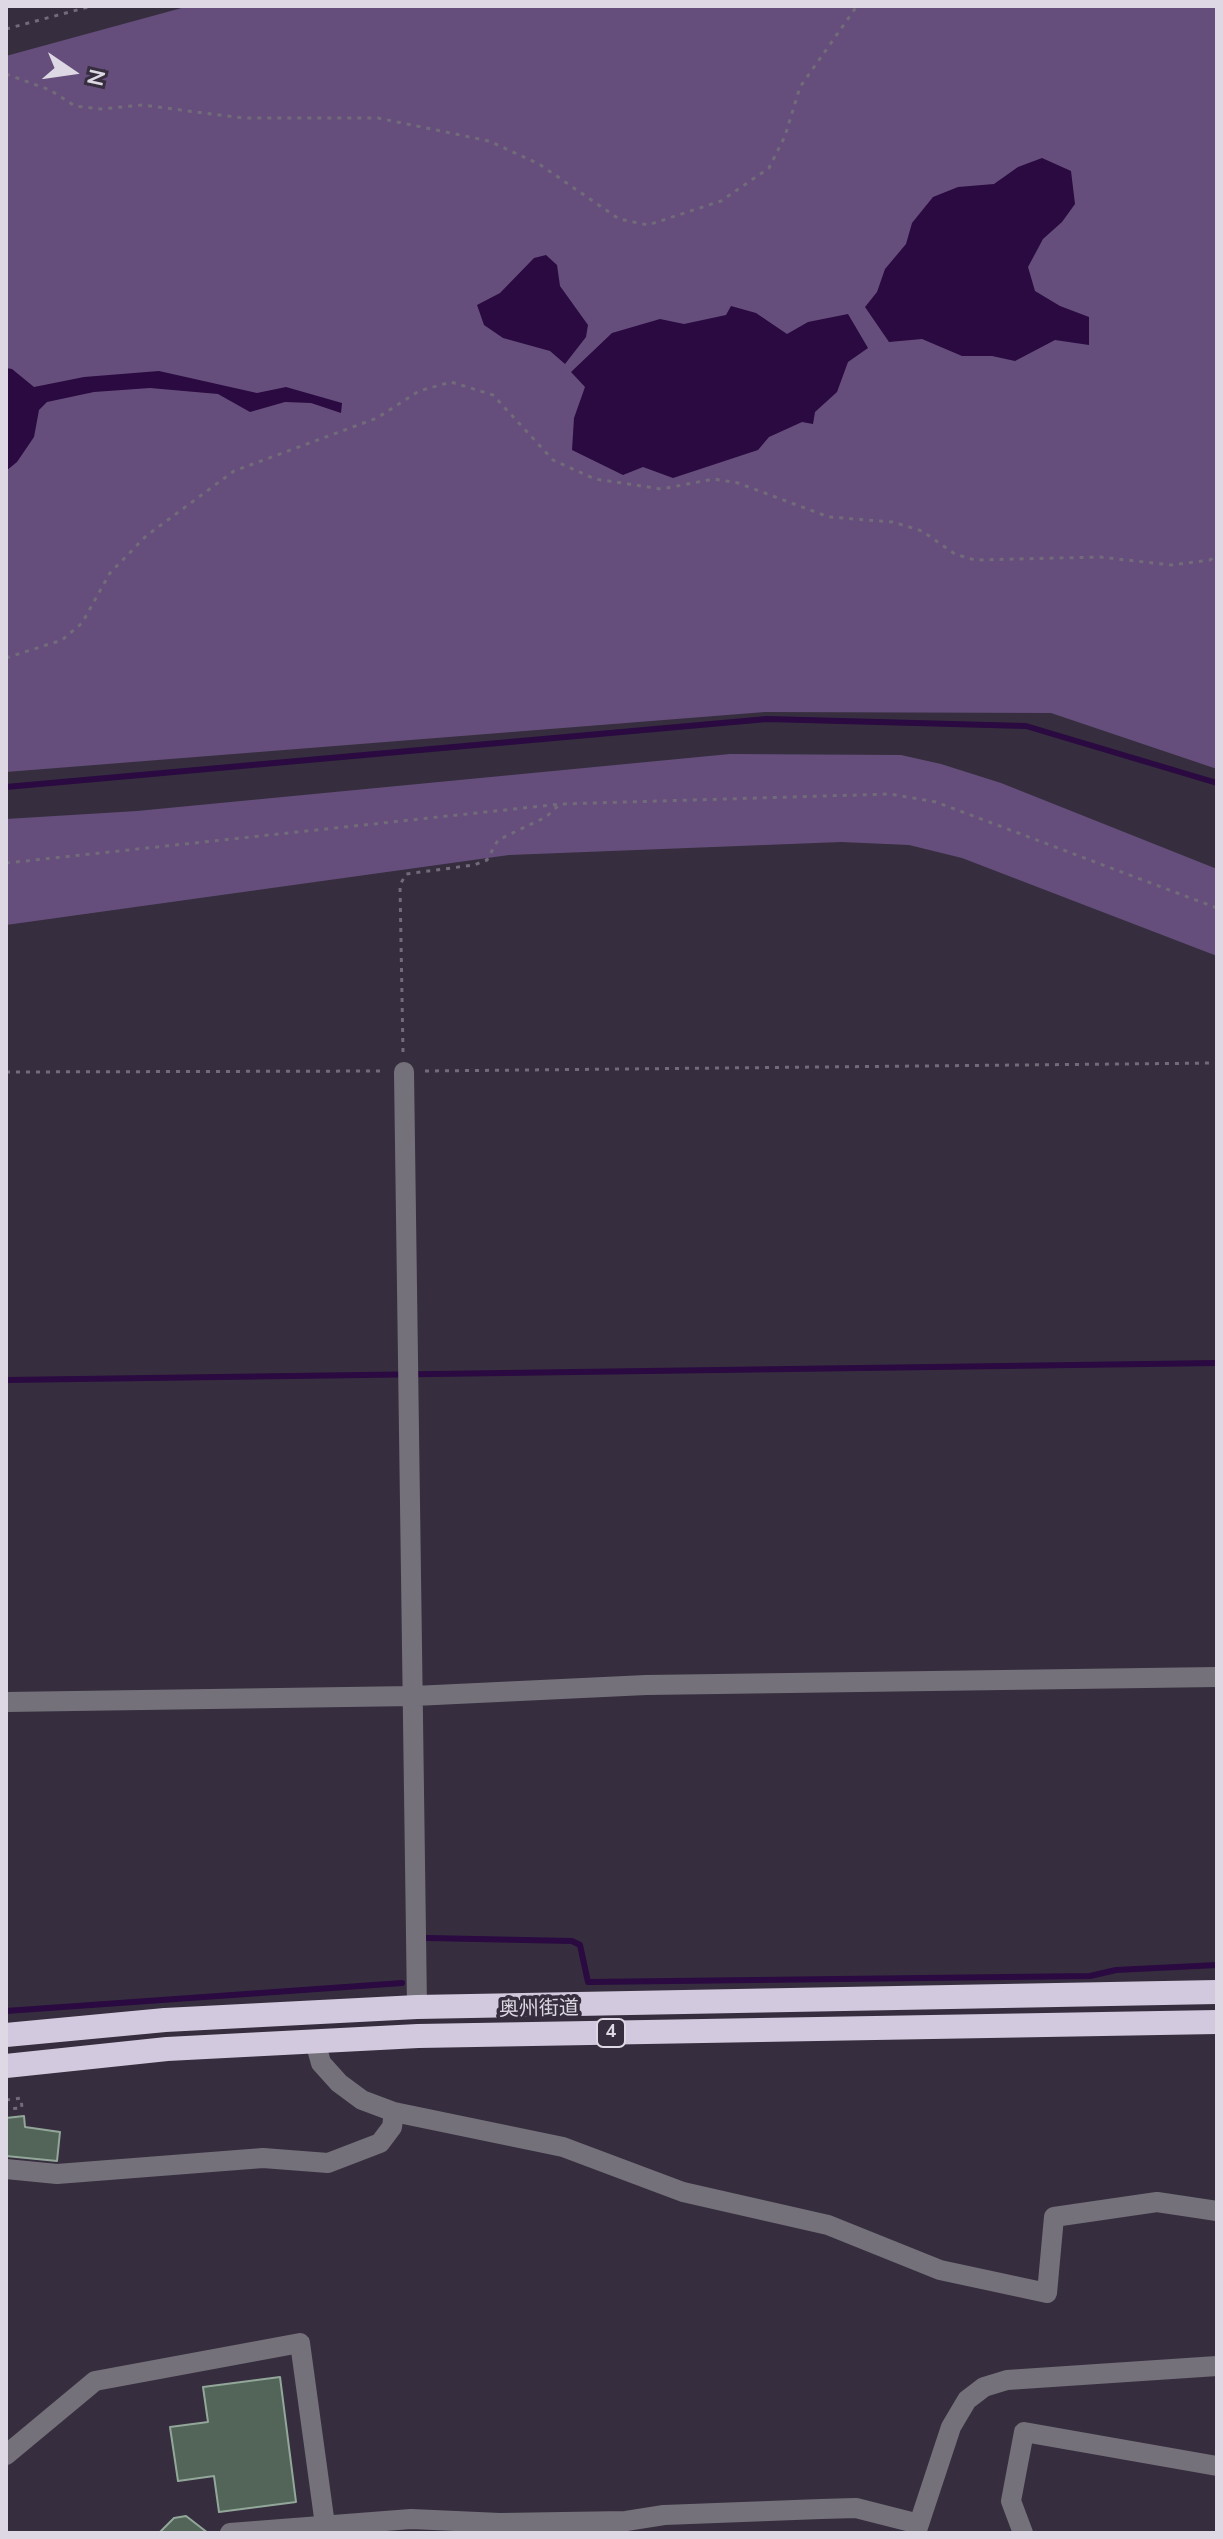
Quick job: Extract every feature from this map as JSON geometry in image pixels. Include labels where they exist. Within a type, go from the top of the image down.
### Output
[{"type":"highway","name":"奥州街道","points":[[6,2035],[165,2020],[417,2007],[1217,1992]]},
{"type":"highway","name":"奥州街道","points":[[6,2066],[167,2049],[418,2036],[1217,2022]]},
{"type":"street","points":[[404,1072],[417,2007]]},
{"type":"street","points":[[6,1702],[414,1696],[646,1685],[1217,1677]]},
{"type":"street","points":[[315,2041],[321,2063],[339,2083],[362,2100],[394,2112],[563,2147],[683,2192],[828,2225],[940,2270],[1047,2293],[1054,2217],[1157,2202],[1217,2211]]},
{"type":"street","points":[[6,2169],[57,2174],[263,2158],[328,2163],[380,2143],[392,2127],[394,2112]]},
{"type":"street","points":[[6,2455],[95,2381],[300,2343],[325,2525]]},
{"type":"street","points":[[230,2533],[325,2525],[626,2521],[664,2515],[856,2508],[918,2528],[951,2427],[967,2400],[984,2387],[1007,2380],[1217,2366]]},
{"type":"street","points":[[1023,2533],[1011,2501],[1024,2432],[1217,2466]]},
{"type":"path","points":[[6,29],[92,6]]},
{"type":"path","points":[[6,74],[50,90],[75,106],[101,109],[142,105],[243,118],[378,118],[489,141],[539,164],[619,219],[648,225],[721,201],[769,168],[785,136],[800,87],[857,6]]},
{"type":"path","points":[[6,658],[62,640],[82,623],[110,573],[146,536],[234,471],[377,418],[419,391],[451,382],[493,395],[553,460],[595,479],[661,489],[714,479],[738,483],[829,517],[893,522],[922,531],[955,554],[975,560],[1100,557],[1171,565],[1210,560],[1217,555]]},
{"type":"path","points":[[6,863],[561,804],[890,794],[916,797],[958,809],[1217,908]]},
{"type":"path","points":[[404,1072],[400,885],[406,874],[474,865],[487,860],[498,840],[546,817],[561,804]]},
{"type":"path","points":[[6,1072],[404,1072],[1217,1063]]},
{"type":"path","points":[[6,2100],[21,2098],[22,2108],[6,2109]]},
{"type":"shaded area","points":[[189,6],[1217,6],[1217,769],[1051,713],[765,712],[6,772],[6,56]]},
{"type":"shaded area","points":[[1042,158],[1071,171],[1075,204],[1062,222],[1043,239],[1028,267],[1035,291],[1060,306],[1089,317],[1089,345],[1055,340],[1015,361],[992,356],[962,356],[922,339],[889,342],[865,307],[877,292],[885,269],[906,244],[912,223],[933,197],[958,187],[994,184],[1018,167]]},
{"type":"shaded area","points":[[546,255],[557,265],[560,286],[588,325],[586,337],[565,364],[550,351],[503,338],[484,325],[477,305],[500,293],[534,258]]},
{"type":"shaded area","points":[[731,306],[756,313],[787,334],[808,322],[848,314],[868,348],[848,362],[837,392],[815,412],[813,424],[802,422],[769,437],[758,450],[673,478],[643,467],[623,475],[572,450],[574,418],[585,387],[571,372],[612,333],[660,319],[684,324],[726,315]]},
{"type":"shaded area","points":[[6,368],[12,369],[34,387],[84,377],[159,371],[257,393],[286,387],[342,403],[341,413],[311,403],[285,402],[250,412],[218,394],[150,388],[94,392],[47,402],[39,410],[34,437],[17,462],[6,471]]},
{"type":"shaded area","points":[[730,754],[901,755],[941,764],[1001,783],[1217,869],[1217,956],[962,858],[909,845],[841,842],[509,855],[6,925],[6,819],[137,811]]},
{"type":"building","points":[[24,2116],[25,2127],[60,2132],[57,2161],[6,2156],[6,2118]]},
{"type":"building","points":[[280,2377],[296,2502],[219,2512],[214,2476],[178,2481],[170,2427],[208,2422],[203,2387]]},
{"type":"building","points":[[186,2516],[208,2533],[159,2533],[174,2518]]},
{"type":"waterway","points":[[6,787],[767,719],[1026,726],[1217,783]]},
{"type":"waterway","points":[[6,1380],[1217,1363]]},
{"type":"waterway","points":[[427,1938],[572,1941],[580,1945],[588,1982],[1090,1976],[1116,1970],[1217,1965]]},
{"type":"waterway","points":[[6,2011],[402,1983]]}]
